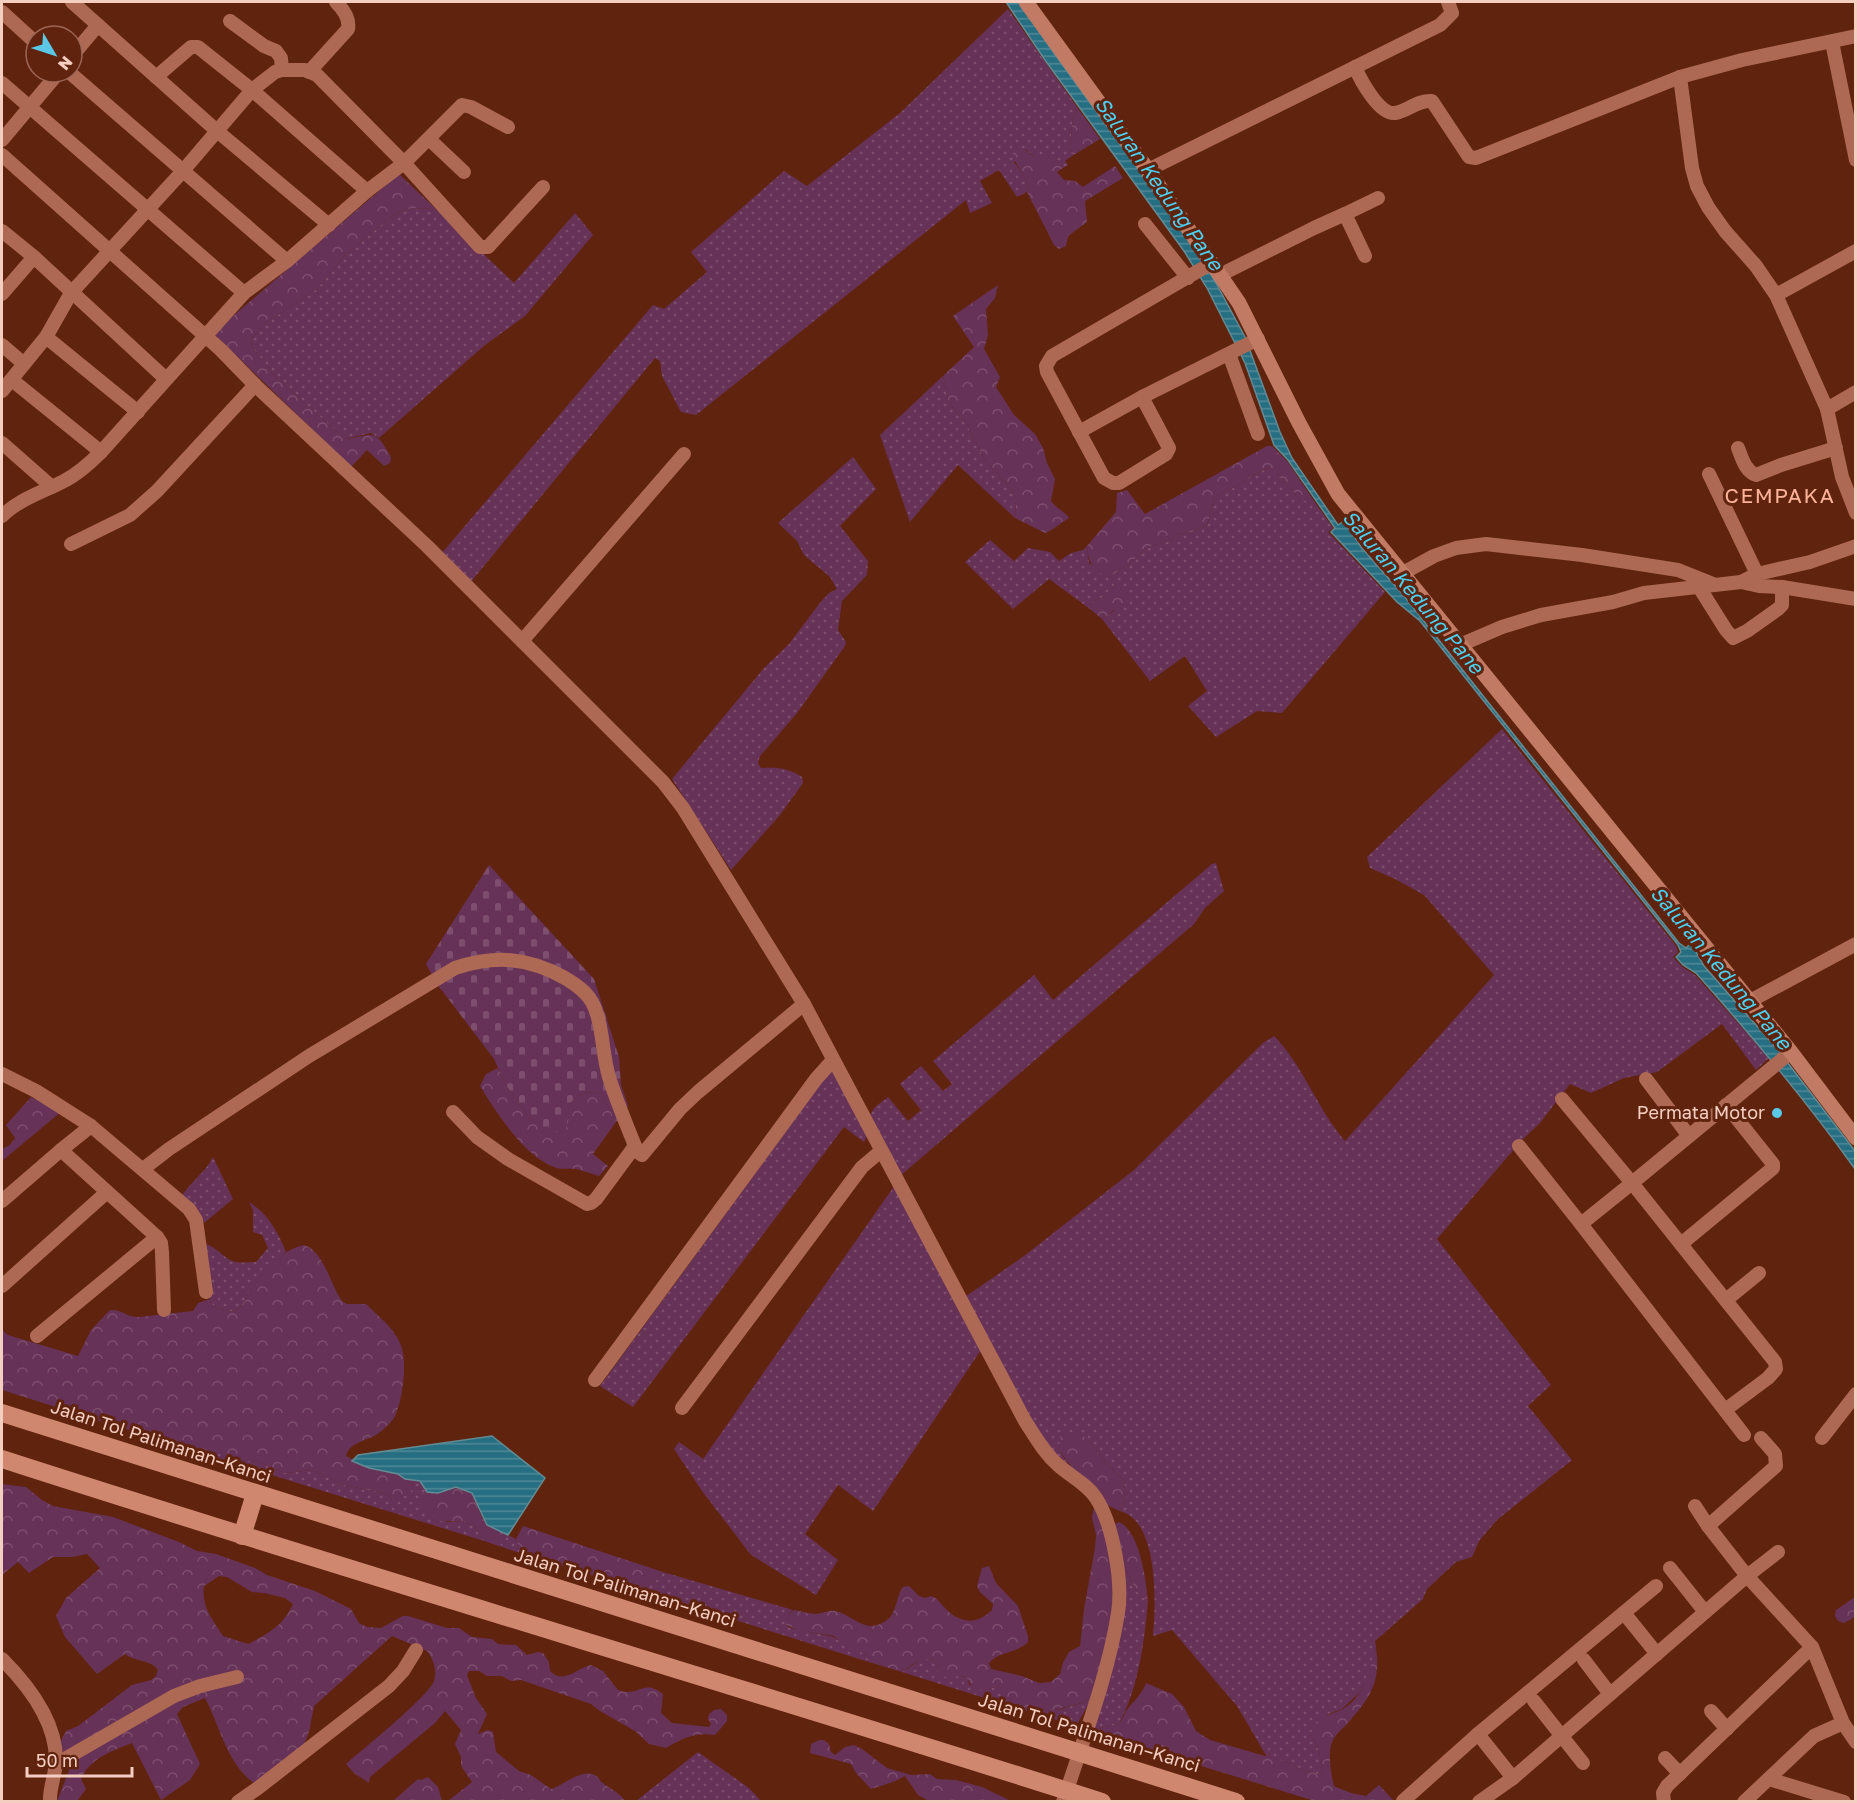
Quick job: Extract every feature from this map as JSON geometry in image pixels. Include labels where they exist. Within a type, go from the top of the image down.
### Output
[{"type":"highway","name":"Jalan Tol Palimanan–Kanci","points":[[2,1413],[1236,1802]]},
{"type":"highway","points":[[2,1460],[1102,1802]]},
{"type":"highway","points":[[242,1536],[255,1494]]},
{"type":"main road","points":[[1026,2],[1148,170],[1214,267],[1338,494],[1750,1001],[1788,1055],[1856,1138]]},
{"type":"street","points":[[72,2],[217,131],[329,225]]},
{"type":"street","points":[[309,72],[348,29],[347,17],[336,2]]},
{"type":"street","points":[[1148,170],[1440,26],[1452,13],[1448,2]]},
{"type":"street","points":[[2,12],[24,32]]},
{"type":"street","points":[[230,21],[264,46],[276,51],[281,58],[282,70]]},
{"type":"street","points":[[84,42],[98,25]]},
{"type":"street","points":[[1355,67],[1369,93],[1388,112],[1395,113],[1424,100],[1432,101],[1469,157],[1476,158],[1680,77],[1742,60],[1856,36]]},
{"type":"street","points":[[1832,42],[1856,160]]},
{"type":"street","points":[[156,76],[195,46],[252,90],[367,191]]},
{"type":"street","points":[[2,391],[46,337],[71,293],[182,172],[252,90],[275,72],[282,70],[309,72],[317,75],[404,164],[480,247],[488,247],[543,187]]},
{"type":"street","points":[[1680,77],[1692,168],[1697,186],[1725,231],[1756,266],[1776,296],[1827,409],[1842,477],[1856,513]]},
{"type":"street","points":[[2,83],[244,293]]},
{"type":"street","points":[[2,140],[49,84]]},
{"type":"street","points":[[83,84],[287,261]]},
{"type":"street","points":[[5,507],[52,487],[81,470],[138,412],[244,293],[287,261],[367,191],[404,164],[462,105],[471,106],[508,127]]},
{"type":"street","points":[[429,139],[464,172]]},
{"type":"street","points":[[2,155],[205,336],[427,546],[663,782],[700,835],[804,1004],[1025,1421],[1056,1464],[1096,1498],[1111,1534],[1117,1566],[1118,1610],[1108,1663],[1063,1802]]},
{"type":"street","points":[[1142,397],[1169,448],[1166,454],[1119,483],[1113,483],[1104,478],[1047,372],[1048,361],[1052,356],[1192,276],[1345,214],[1378,198]]},
{"type":"street","points":[[1345,214],[1365,256]]},
{"type":"street","points":[[1145,224],[1192,276]]},
{"type":"street","points":[[2,231],[34,257],[166,379]]},
{"type":"street","points":[[1776,296],[1856,251]]},
{"type":"street","points":[[2,294],[34,257]]},
{"type":"street","points":[[46,337],[138,412]]},
{"type":"street","points":[[1079,432],[1142,397],[1255,341]]},
{"type":"street","points":[[2,345],[24,364]]},
{"type":"street","points":[[1232,352],[1258,434]]},
{"type":"street","points":[[12,380],[101,452]]},
{"type":"street","points":[[71,544],[130,515],[157,491],[255,385]]},
{"type":"street","points":[[1827,409],[1856,392]]},
{"type":"street","points":[[2,443],[52,487]]},
{"type":"street","points":[[1738,448],[1750,472],[1756,475],[1836,448]]},
{"type":"street","points":[[522,641],[684,454]]},
{"type":"street","points":[[1709,474],[1757,574]]},
{"type":"street","points":[[1403,573],[1434,556],[1456,548],[1486,544],[1581,555],[1678,570],[1715,585]]},
{"type":"street","points":[[1741,582],[1757,574],[1810,562],[1856,546]]},
{"type":"street","points":[[1460,645],[1502,627],[1541,615],[1613,602],[1644,593],[1741,582],[1856,599]]},
{"type":"street","points":[[1699,587],[1733,638],[1748,632],[1778,609],[1782,604],[1782,587]]},
{"type":"street","points":[[1750,1001],[1856,944]]},
{"type":"street","points":[[143,1169],[169,1149],[309,1056],[455,968],[477,961],[500,959],[536,964],[572,982],[587,993],[597,1017],[609,1076],[640,1154],[645,1153],[698,1092],[804,1004]]},
{"type":"street","points":[[1581,1224],[1788,1055]]},
{"type":"street","points":[[595,1380],[816,1079],[833,1060]]},
{"type":"street","points":[[2,1074],[43,1095],[91,1126],[194,1215],[206,1292]]},
{"type":"street","points":[[1646,1079],[1689,1136]]},
{"type":"street","points":[[1562,1099],[1775,1362],[1776,1370],[1768,1378],[1725,1410]]},
{"type":"street","points":[[1681,1244],[1773,1168],[1773,1164],[1726,1105]]},
{"type":"street","points":[[453,1112],[477,1137],[508,1160],[587,1204],[596,1199],[635,1146]]},
{"type":"street","points":[[2,1201],[91,1126]]},
{"type":"street","points":[[1519,1146],[1744,1435]]},
{"type":"street","points":[[61,1150],[157,1237],[162,1252],[164,1310]]},
{"type":"street","points":[[682,1408],[862,1167],[881,1151]]},
{"type":"street","points":[[2,1286],[107,1191]]},
{"type":"street","points":[[37,1336],[157,1237]]},
{"type":"street","points":[[1726,1300],[1759,1273]]},
{"type":"street","points":[[1822,1438],[1856,1394]]},
{"type":"street","points":[[1707,1526],[1776,1466],[1775,1454],[1761,1438]]},
{"type":"street","points":[[1695,1506],[1707,1526],[1747,1576],[1812,1647],[1843,1723],[1856,1743]]},
{"type":"street","points":[[1479,1802],[1513,1778],[1747,1576],[1778,1552]]},
{"type":"street","points":[[1670,1568],[1705,1612]]},
{"type":"street","points":[[1403,1801],[1478,1734],[1656,1586]]},
{"type":"street","points":[[1624,1612],[1657,1654]]},
{"type":"street","points":[[1664,1802],[1663,1792],[1680,1774],[1812,1647]]},
{"type":"street","points":[[238,1802],[389,1686],[403,1671],[416,1650]]},
{"type":"street","points":[[2,1659],[15,1672],[38,1704],[53,1731],[56,1764],[50,1802]]},
{"type":"street","points":[[1584,1660],[1610,1694]]},
{"type":"street","points":[[56,1764],[174,1696],[200,1686],[237,1677]]},
{"type":"street","points":[[1534,1701],[1583,1763]]},
{"type":"street","points":[[1711,1711],[1727,1729]]},
{"type":"street","points":[[1744,1802],[1814,1736],[1843,1723]]},
{"type":"street","points":[[1478,1734],[1513,1778]]},
{"type":"street","points":[[1665,1758],[1680,1774]]},
{"type":"street","points":[[1769,1779],[1844,1802]]},
{"type":"green space","points":[[1008,9],[1079,110],[1073,117],[1070,149],[1072,156],[1065,161],[1068,165],[1063,168],[1056,158],[1036,158],[1025,149],[1014,162],[1026,180],[1027,192],[1017,197],[999,170],[980,181],[992,203],[970,213],[966,200],[696,415],[681,412],[662,376],[660,361],[655,358],[470,583],[441,554],[653,305],[664,309],[707,272],[691,252],[784,171],[807,186],[900,113]]},
{"type":"green space","points":[[1079,110],[1100,139],[1072,156],[1070,149],[1073,117]]},
{"type":"green space","points":[[1020,146],[1036,158],[1056,158],[1063,168],[1057,172],[1064,180],[1075,181],[1083,187],[1115,166],[1123,178],[1085,201],[1087,222],[1068,236],[1066,246],[1059,249],[1054,245],[1027,192],[1026,181],[1015,161],[1013,149]]},
{"type":"green space","points":[[399,174],[436,209],[411,208],[393,215],[344,256],[317,289],[265,324],[252,338],[251,344],[274,375],[345,439],[373,435],[381,441],[391,457],[390,463],[384,466],[367,450],[351,467],[213,333]]},
{"type":"green space","points":[[411,208],[436,209],[514,283],[575,213],[593,235],[525,316],[485,345],[379,438],[371,433],[345,439],[274,375],[251,344],[252,338],[265,324],[317,289],[344,256],[393,215]]},
{"type":"green space","points":[[998,285],[995,298],[986,309],[988,335],[984,349],[1000,377],[996,387],[1014,415],[1035,434],[1043,448],[1055,479],[1051,501],[1069,518],[1045,533],[1015,518],[1016,500],[1013,491],[984,459],[968,427],[948,400],[943,376],[974,347],[953,316]]},
{"type":"green space","points":[[943,376],[948,400],[968,427],[984,459],[1013,491],[1016,500],[1015,518],[958,465],[910,522],[880,435]]},
{"type":"green space","points":[[1267,446],[1272,446],[1287,461],[1314,501],[1301,501],[1278,474],[1269,468],[1214,498],[1208,524],[1191,532],[1177,534],[1172,540],[1151,546],[1108,577],[1092,565],[1087,546],[1116,512],[1117,493],[1127,490],[1145,514]]},
{"type":"green space","points":[[853,457],[876,489],[840,526],[868,561],[867,575],[842,601],[838,630],[846,642],[845,646],[797,713],[760,756],[758,763],[761,768],[787,770],[802,777],[803,783],[780,815],[731,870],[672,779],[764,668],[789,644],[819,604],[829,593],[837,589],[830,577],[804,555],[797,541],[778,523]]},
{"type":"green space","points":[[1270,468],[1301,501],[1314,501],[1333,528],[1328,532],[1385,592],[1282,713],[1257,711],[1216,737],[1188,706],[1207,691],[1185,656],[1150,681],[1102,619],[1115,610],[1116,583],[1103,597],[1092,602],[1090,609],[1049,579],[1013,609],[965,562],[990,540],[1014,561],[1028,548],[1050,552],[1059,561],[1087,546],[1089,563],[1108,577],[1151,546],[1172,540],[1177,534],[1191,532],[1208,524],[1214,498]]},
{"type":"green space","points":[[1116,583],[1123,586],[1128,594],[1125,602],[1102,619],[1090,609],[1092,602],[1103,597]]},
{"type":"green space","points":[[1502,729],[1676,946],[1678,952],[1673,957],[1682,967],[1695,975],[1769,1058],[1756,1070],[1722,1024],[1657,1072],[1624,1078],[1591,1093],[1570,1084],[1540,1123],[1522,1140],[1437,1239],[1551,1385],[1528,1406],[1572,1460],[1497,1520],[1479,1541],[1472,1557],[1456,1562],[1427,1589],[1423,1599],[1375,1641],[1376,1648],[1369,1675],[1359,1693],[1342,1709],[1328,1714],[1310,1734],[1319,1751],[1322,1771],[1318,1774],[1267,1757],[1237,1706],[1172,1630],[1153,1636],[1155,1604],[1152,1565],[1142,1530],[1133,1518],[1120,1511],[1126,1498],[1124,1481],[1105,1462],[1087,1438],[1058,1449],[1074,1472],[1054,1453],[1031,1419],[965,1297],[1024,1256],[1134,1170],[1263,1043],[1274,1036],[1293,1060],[1326,1115],[1345,1141],[1494,975],[1424,895],[1370,868],[1367,857]]},
{"type":"green space","points":[[1216,863],[1224,891],[1205,908],[1194,924],[900,1176],[870,1115],[875,1107],[888,1097],[908,1121],[921,1110],[900,1084],[921,1066],[943,1091],[952,1084],[933,1061],[1034,975],[1053,1000],[1212,864]]},
{"type":"green space","points":[[489,865],[594,979],[619,1057],[621,1085],[628,1106],[616,1122],[602,1094],[593,1092],[582,1094],[571,1102],[571,1112],[566,1128],[556,1132],[531,1121],[506,1085],[494,1059],[437,984],[426,964]]},
{"type":"green space","points":[[833,1067],[868,1134],[864,1142],[844,1127],[633,1407],[600,1386]]},
{"type":"green space","points":[[498,1068],[506,1085],[531,1121],[571,1112],[571,1102],[585,1093],[602,1094],[616,1122],[593,1154],[608,1166],[599,1176],[577,1169],[554,1167],[532,1153],[522,1143],[480,1086],[486,1074]]},
{"type":"green space","points":[[31,1097],[62,1111],[2,1161],[2,1149],[10,1145],[15,1138],[6,1125]]},
{"type":"green space","points":[[213,1157],[233,1199],[204,1223],[196,1210],[181,1197]]},
{"type":"green space","points":[[895,1185],[981,1350],[873,1511],[838,1485],[805,1534],[838,1560],[816,1595],[751,1555],[702,1491],[674,1449],[679,1442],[703,1459]]},
{"type":"green space","points":[[249,1202],[271,1223],[286,1252],[261,1275],[238,1309],[234,1312],[216,1308],[210,1302],[210,1283],[204,1243],[230,1260],[239,1262],[256,1262],[268,1248],[262,1235],[253,1232],[253,1210]]},
{"type":"green space","points":[[304,1245],[311,1248],[321,1261],[342,1301],[347,1304],[366,1304],[390,1327],[400,1343],[404,1359],[404,1380],[395,1416],[379,1433],[351,1448],[346,1456],[369,1468],[398,1474],[413,1485],[410,1495],[394,1498],[379,1492],[344,1485],[312,1470],[285,1473],[259,1462],[239,1460],[216,1450],[211,1456],[2,1390],[2,1330],[8,1335],[78,1356],[91,1330],[110,1310],[139,1317],[193,1311],[198,1303],[210,1299],[216,1308],[234,1312],[241,1306],[253,1285],[269,1266],[282,1255]]},
{"type":"green space","points":[[1071,1432],[1087,1438],[1105,1462],[1124,1481],[1126,1498],[1120,1511],[1110,1507],[1093,1493],[1058,1449],[1061,1434]]},
{"type":"green space","points":[[216,1449],[239,1460],[259,1462],[285,1473],[312,1470],[344,1485],[379,1492],[394,1498],[413,1485],[405,1479],[420,1481],[427,1492],[425,1492],[434,1515],[447,1522],[464,1521],[474,1526],[484,1541],[211,1456]]},
{"type":"green space","points":[[2,1484],[26,1487],[53,1506],[113,1517],[197,1551],[216,1554],[255,1568],[267,1575],[315,1591],[351,1609],[359,1623],[367,1627],[381,1628],[403,1616],[408,1616],[447,1628],[459,1628],[472,1637],[492,1639],[498,1644],[516,1645],[527,1655],[543,1653],[549,1662],[550,1671],[555,1675],[565,1676],[591,1665],[603,1671],[618,1690],[628,1692],[653,1688],[663,1694],[661,1713],[672,1723],[709,1727],[711,1724],[708,1719],[709,1714],[721,1709],[727,1715],[727,1721],[715,1735],[701,1734],[689,1737],[666,1748],[649,1744],[635,1731],[591,1704],[521,1680],[511,1681],[502,1676],[487,1676],[479,1671],[469,1671],[467,1675],[476,1698],[487,1714],[478,1734],[488,1730],[493,1732],[496,1752],[519,1771],[531,1775],[551,1789],[579,1775],[591,1774],[625,1801],[448,1801],[472,1782],[461,1766],[461,1757],[455,1744],[461,1730],[445,1711],[435,1723],[370,1777],[369,1783],[354,1773],[346,1764],[420,1699],[429,1689],[435,1677],[433,1662],[427,1651],[392,1636],[314,1706],[309,1732],[303,1747],[254,1783],[237,1766],[205,1698],[183,1707],[177,1714],[200,1764],[190,1780],[161,1800],[132,1743],[102,1756],[90,1766],[81,1779],[86,1789],[77,1801],[57,1801],[69,1771],[60,1743],[66,1731],[78,1726],[132,1685],[151,1680],[156,1676],[158,1670],[151,1664],[125,1654],[97,1674],[65,1637],[56,1616],[66,1598],[100,1568],[87,1554],[53,1557],[29,1573],[18,1562],[2,1575]],"holes":[[[219,1576],[227,1577],[252,1592],[285,1598],[293,1604],[285,1618],[275,1628],[248,1644],[223,1636],[206,1607],[204,1586]]]},
{"type":"green space","points":[[456,1487],[472,1493],[482,1517],[502,1547],[484,1541],[474,1526],[464,1521],[440,1521],[434,1515],[421,1509],[420,1495],[425,1492],[438,1493]]},
{"type":"green space","points":[[1094,1508],[1105,1532],[1114,1580],[1109,1627],[1091,1700],[1039,1712],[1020,1710],[1007,1702],[1002,1694],[1003,1688],[998,1686],[986,1690],[973,1690],[968,1679],[962,1676],[943,1677],[935,1661],[921,1660],[902,1672],[869,1662],[866,1654],[843,1645],[834,1636],[797,1630],[785,1624],[785,1618],[794,1610],[811,1614],[835,1611],[866,1625],[879,1624],[890,1617],[903,1587],[909,1586],[919,1596],[935,1598],[957,1617],[968,1621],[974,1620],[992,1610],[993,1604],[977,1586],[982,1568],[989,1566],[996,1583],[1018,1606],[1028,1636],[1028,1642],[1023,1646],[993,1659],[989,1663],[991,1669],[1022,1676],[1039,1683],[1051,1682],[1060,1674],[1069,1652],[1080,1646],[1095,1548],[1096,1535],[1092,1517]]},
{"type":"green space","points":[[1119,1522],[1132,1535],[1137,1546],[1148,1601],[1135,1588],[1123,1567],[1115,1524]]},
{"type":"green space","points":[[487,1525],[516,1539],[520,1553],[502,1547]]},
{"type":"green space","points":[[523,1526],[663,1572],[657,1580],[633,1588],[520,1553],[516,1539]]},
{"type":"green space","points":[[1123,1567],[1135,1588],[1148,1601],[1140,1664],[1126,1710],[1119,1724],[1091,1732]]},
{"type":"green space","points":[[663,1572],[793,1610],[785,1624],[790,1628],[834,1637],[844,1645],[866,1654],[869,1662],[633,1588],[657,1580]]},
{"type":"green space","points":[[1855,1597],[1855,1617],[1844,1623],[1838,1621],[1835,1616],[1836,1610]]},
{"type":"green space","points":[[1376,1648],[1377,1671],[1372,1689],[1362,1706],[1333,1740],[1330,1750],[1331,1769],[1334,1786],[1366,1796],[1379,1785],[1394,1801],[1315,1801],[1091,1732],[1119,1724],[1146,1683],[1172,1694],[1184,1707],[1196,1731],[1210,1740],[1293,1764],[1302,1770],[1318,1774],[1322,1771],[1319,1751],[1310,1734],[1318,1719],[1341,1710],[1355,1699],[1368,1674]]},
{"type":"green space","points":[[923,1658],[935,1661],[939,1673],[964,1677],[968,1679],[969,1685],[986,1690],[998,1686],[1003,1688],[1010,1706],[902,1672]]},
{"type":"green space","points":[[1091,1700],[1076,1726],[1034,1713],[1062,1709]]},
{"type":"green space","points":[[824,1740],[829,1744],[831,1752],[835,1755],[845,1747],[854,1745],[887,1768],[911,1775],[930,1774],[937,1779],[956,1780],[982,1787],[1011,1801],[929,1801],[918,1795],[905,1776],[871,1789],[851,1764],[810,1753],[811,1744]]},
{"type":"green space","points":[[698,1752],[749,1788],[761,1801],[636,1801]]},
{"type":"green space","points":[[428,1777],[438,1787],[442,1801],[393,1801],[418,1779]]},
{"type":"water","points":[[1006,2],[1019,2],[1193,245],[1245,337],[1292,458],[1338,525],[1344,521],[1361,547],[1404,596],[1679,943],[1686,948],[1691,943],[1704,966],[1778,1050],[1855,1151],[1855,1169],[1798,1093],[1758,1045],[1696,973],[1683,965],[1676,957],[1681,952],[1678,945],[1420,621],[1397,602],[1331,532],[1335,528],[1288,460],[1274,445],[1245,363],[1207,288],[1184,251],[1045,60]]},
{"type":"water","points":[[492,1436],[545,1478],[508,1535],[487,1525],[472,1493],[456,1487],[438,1493],[427,1492],[420,1481],[405,1479],[398,1474],[369,1468],[352,1461],[358,1455]]},
{"type":"place","name":"Permata Motor","points":[[1777,1113]]},
{"type":"district","name":"CEMPAKA","points":[[1780,496]]},
{"type":"water label","name":"Saluran Kedung Pane","points":[[1159,184]]},
{"type":"water label","name":"Saluran Kedung Pane","points":[[1413,592]]},
{"type":"water label","name":"Saluran Kedung Pane","points":[[1721,968]]}]
